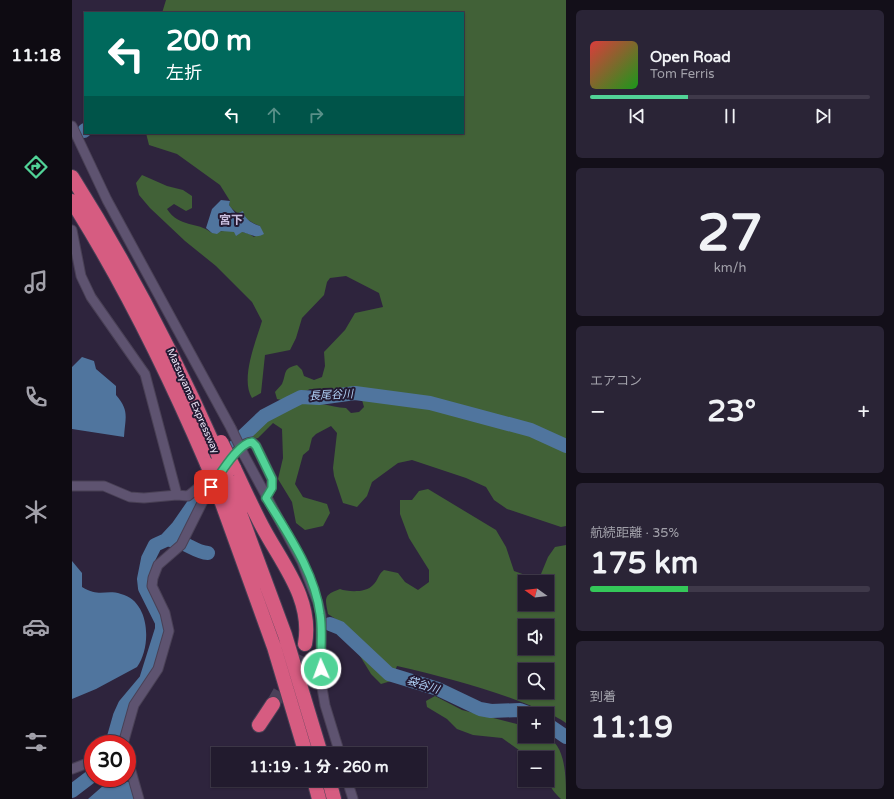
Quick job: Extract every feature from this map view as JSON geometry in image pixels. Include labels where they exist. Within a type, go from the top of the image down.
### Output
[{"type":"highway","points":[[72,176],[182,362],[219,446],[230,473],[284,635],[319,747]]},
{"type":"highway","name":"Matsuyama Expressway","points":[[72,201],[138,317],[183,408],[207,464],[211,487],[274,647],[304,747]]},
{"type":"highway","points":[[230,473],[262,526],[301,597],[307,619],[305,644]]},
{"type":"highway","points":[[259,725],[273,704]]},
{"type":"highway","points":[[312,787],[315,799]]},
{"type":"highway","points":[[316,787],[320,799]]},
{"type":"highway","points":[[330,787],[334,799]]},
{"type":"street","points":[[72,126],[107,200],[170,313],[266,498],[302,562],[318,603],[321,615],[321,682],[325,705],[338,747]]},
{"type":"street","points":[[72,230],[80,276],[91,297],[145,374],[177,495]]},
{"type":"street","points":[[126,735],[134,705],[158,669],[169,631],[165,613],[152,586],[153,578],[158,565],[183,541],[211,487],[237,451],[248,442],[252,442],[256,446],[272,479],[272,488],[266,498]]},
{"type":"street","points":[[72,486],[104,486],[130,497],[144,498],[177,495],[188,496],[211,487]]},
{"type":"street","points":[[72,769],[84,764]]},
{"type":"street","points":[[136,787],[139,799]]},
{"type":"street","points":[[350,787],[353,799]]},
{"type":"green space","points":[[166,0],[566,0],[566,526],[561,527],[507,509],[494,500],[486,487],[466,478],[412,460],[398,463],[372,482],[367,496],[357,507],[343,503],[334,476],[333,468],[337,433],[331,426],[316,434],[312,438],[309,450],[303,455],[295,484],[303,497],[327,504],[330,513],[323,526],[305,530],[296,523],[292,502],[278,479],[283,458],[282,429],[273,423],[258,438],[254,439],[250,433],[273,413],[293,402],[305,401],[346,408],[351,413],[359,412],[364,407],[362,400],[352,397],[340,390],[310,389],[285,401],[277,399],[275,392],[282,384],[287,370],[297,365],[302,370],[304,376],[314,380],[322,377],[325,366],[324,352],[345,330],[355,313],[383,307],[379,293],[346,276],[330,278],[327,282],[324,295],[302,318],[296,338],[290,350],[265,355],[261,393],[252,398],[249,390],[248,371],[262,321],[252,302],[216,266],[185,241],[150,208],[139,195],[136,183],[142,175],[167,186],[183,190],[192,196],[192,208],[186,211],[174,204],[167,209],[172,215],[183,222],[206,229],[212,233],[222,231],[239,231],[250,234],[254,237],[261,231],[260,226],[243,217],[231,208],[229,205],[230,201],[220,185],[177,154],[149,145],[146,134],[464,134],[464,12],[162,12]]},
{"type":"green space","points":[[428,489],[496,530],[506,547],[514,571],[525,575],[518,575],[518,611],[554,611],[554,575],[538,575],[541,574],[548,557],[555,547],[566,545],[566,723],[554,716],[554,707],[533,707],[509,697],[477,687],[397,666],[391,681],[381,684],[371,674],[352,643],[345,625],[328,614],[326,598],[328,595],[340,589],[348,591],[362,591],[370,588],[375,583],[380,573],[384,570],[398,573],[405,582],[418,590],[429,582],[429,570],[409,538],[400,514],[400,500],[412,500],[419,491]]},
{"type":"green space","points":[[435,696],[462,710],[518,724],[518,743],[554,742],[561,753],[565,771],[566,799],[561,799],[551,787],[554,787],[554,751],[520,751],[502,738],[473,735],[457,729],[447,719],[427,707],[426,701]]},
{"type":"water","points":[[221,200],[230,201],[229,205],[236,214],[243,211],[249,221],[260,226],[264,234],[255,236],[242,232],[236,236],[234,232],[221,231],[217,234],[212,233],[206,228],[212,209]]},
{"type":"water","points":[[82,357],[94,361],[96,369],[116,386],[116,395],[125,410],[126,415],[124,437],[72,429],[72,367]]},
{"type":"water","points":[[72,561],[82,573],[82,587],[98,593],[111,592],[121,594],[131,598],[138,605],[146,625],[146,637],[142,658],[137,667],[96,689],[72,699]]},
{"type":"water","points":[[102,787],[132,787],[137,799],[88,799]]},
{"type":"waterway","name":"長尾谷川","points":[[230,453],[244,435],[264,416],[301,397],[319,398],[355,393],[430,403],[531,430],[566,446]]},
{"type":"waterway","name":"長尾谷川","points":[[115,735],[125,705],[146,680],[162,629],[162,622],[145,588],[144,579],[148,559],[155,545],[166,540],[178,527],[212,478]]},
{"type":"waterway","name":"袋谷川","points":[[170,540],[180,542],[198,551],[208,553]]},
{"type":"waterway","name":"袋谷川","points":[[330,624],[340,628],[389,674],[438,689],[480,709],[491,711],[518,710]]},
{"type":"waterway","name":"袋谷川","points":[[554,729],[566,737]]},
{"type":"waterway","name":"長尾谷川","points":[[72,791],[84,782]]},
{"type":"tunnel","points":[[273,704],[298,660],[305,644]]},
{"type":"district","name":"宮下","points":[[231,220]]},
{"type":"route","points":[[211,487],[237,451],[248,442],[252,442],[256,446],[265,468],[272,479],[272,488],[266,498],[302,562],[318,603],[321,615],[321,669]]}]
